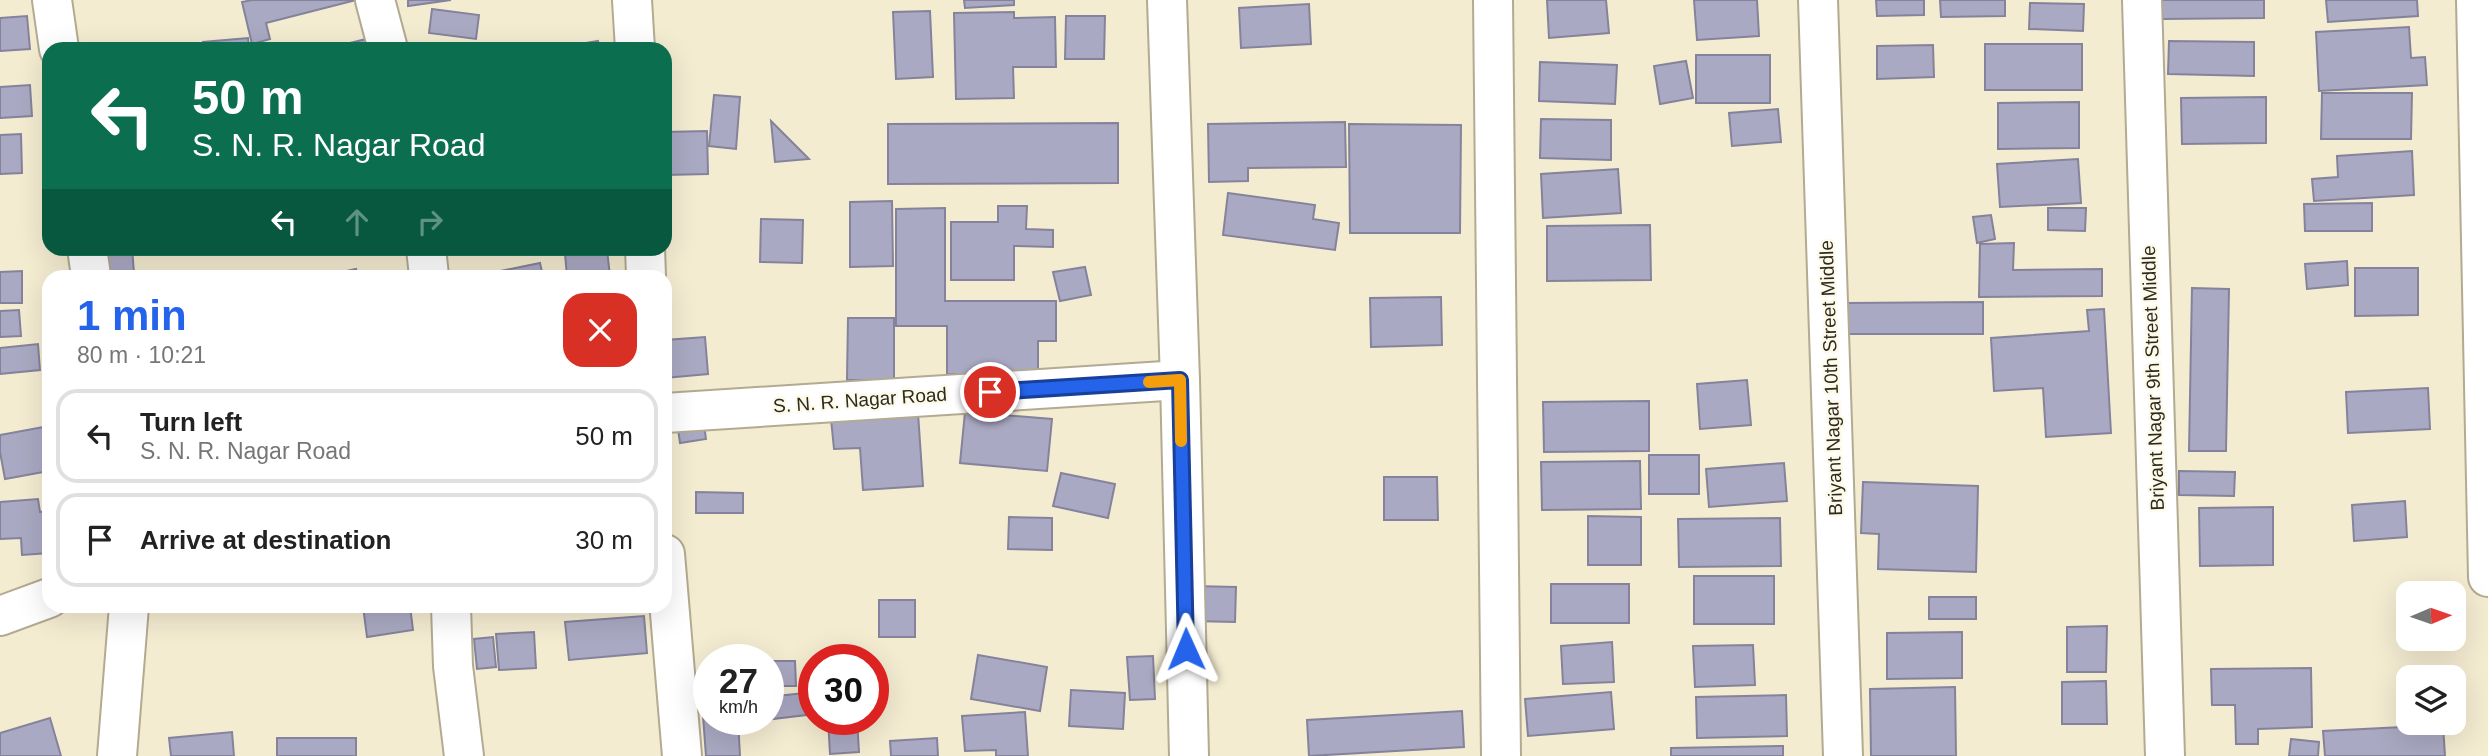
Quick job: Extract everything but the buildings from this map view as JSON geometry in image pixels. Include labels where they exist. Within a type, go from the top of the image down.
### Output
[{"type":"street","points":[[52,0],[58,42]]},
{"type":"street","points":[[375,0],[386,42]]},
{"type":"street","points":[[632,0],[635,42]]},
{"type":"street","points":[[1167,0],[1189,756]]},
{"type":"street","points":[[1493,0],[1501,756]]},
{"type":"street","name":"Briyant Nagar 10th Street Middle","points":[[1818,0],[1843,756]]},
{"type":"street","name":"Briyant Nagar 9th Street Middle","points":[[2142,0],[2165,756]]},
{"type":"street","points":[[2476,0],[2488,577]]},
{"type":"street","name":"S. N. R. Nagar Road","points":[[672,413],[1180,380]]},
{"type":"street","points":[[0,616],[42,601]]},
{"type":"street","points":[[117,756],[128,613]]},
{"type":"street","points":[[451,613],[453,666],[464,756]]},
{"type":"street","points":[[670,613],[682,756]]},
{"type":"slow traffic","points":[[1149,382],[1180,380],[1181,441]]},
{"type":"route","points":[[990,392],[1180,380],[1186,649]]}]
